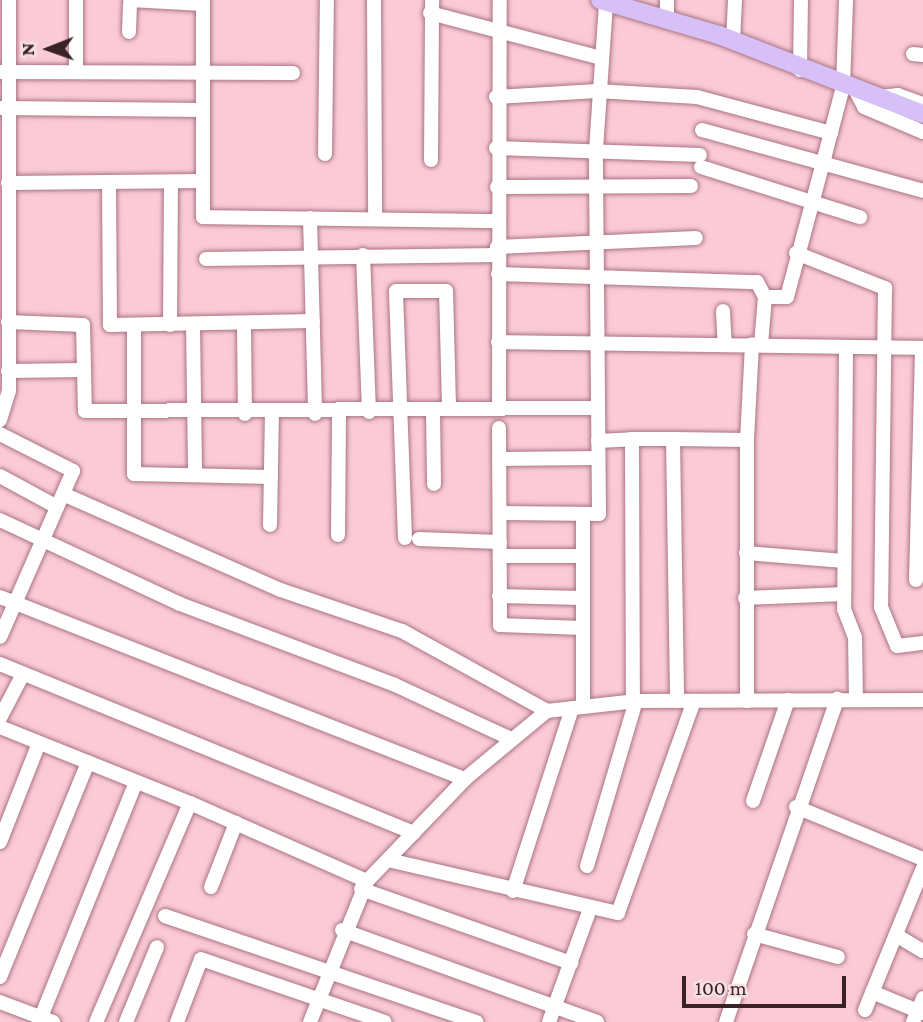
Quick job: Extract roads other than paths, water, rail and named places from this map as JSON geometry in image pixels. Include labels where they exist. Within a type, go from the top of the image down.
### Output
[{"type":"main road","points":[[603,1],[667,9],[800,70],[923,114]]},
{"type":"street","points":[[0,420],[8,370],[4,289],[4,211],[8,183],[4,161],[4,72],[9,0]]},
{"type":"street","points":[[76,0],[76,71]]},
{"type":"street","points":[[325,154],[327,0]]},
{"type":"street","points":[[374,0],[376,219]]},
{"type":"street","points":[[499,405],[496,97],[500,0]]},
{"type":"street","points":[[733,41],[735,0]]},
{"type":"street","points":[[800,70],[801,0]]},
{"type":"street","points":[[765,297],[786,297],[831,133],[849,89],[846,0]]},
{"type":"street","points":[[500,513],[599,514],[596,150],[603,1]]},
{"type":"street","points":[[129,32],[130,2],[203,2],[203,218],[497,220]]},
{"type":"street","points":[[431,160],[431,6],[497,32],[601,58]]},
{"type":"street","points":[[4,72],[293,73]]},
{"type":"street","points":[[849,89],[864,107],[923,132]]},
{"type":"street","points":[[496,97],[597,91],[697,97],[831,133]]},
{"type":"street","points":[[874,98],[898,94],[923,104]]},
{"type":"street","points":[[4,108],[203,110]]},
{"type":"street","points":[[702,130],[823,161],[923,191]]},
{"type":"street","points":[[496,148],[596,150],[701,161],[812,197],[860,217]]},
{"type":"street","points":[[8,183],[203,181]]},
{"type":"street","points":[[170,325],[172,182]]},
{"type":"street","points":[[109,183],[110,325]]},
{"type":"street","points":[[497,187],[691,186]]},
{"type":"street","points":[[310,218],[315,414]]},
{"type":"street","points":[[206,259],[497,251],[696,238]]},
{"type":"street","points":[[796,253],[885,288],[881,607],[897,646],[923,643]]},
{"type":"street","points":[[363,255],[369,412]]},
{"type":"street","points":[[498,274],[757,282],[765,297],[756,344],[747,440],[747,701]]},
{"type":"street","points":[[449,409],[446,291],[397,291],[399,412],[412,539],[583,556]]},
{"type":"street","points":[[723,311],[725,345]]},
{"type":"street","points":[[5,330],[83,324],[193,325],[313,321]]},
{"type":"street","points":[[83,324],[85,411],[315,414],[399,412],[499,405],[598,408]]},
{"type":"street","points":[[244,324],[245,414]]},
{"type":"street","points":[[134,325],[134,474],[271,477]]},
{"type":"street","points":[[193,325],[195,474]]},
{"type":"street","points":[[498,342],[922,348],[916,580]]},
{"type":"street","points":[[846,346],[844,594],[855,637],[856,699]]},
{"type":"street","points":[[8,370],[84,370]]},
{"type":"street","points":[[433,410],[433,484]]},
{"type":"street","points":[[338,536],[339,412]]},
{"type":"street","points":[[270,525],[272,414]]},
{"type":"street","points":[[499,428],[500,625],[582,628]]},
{"type":"street","points":[[0,434],[73,471],[44,543],[0,637]]},
{"type":"street","points":[[587,866],[635,701],[632,439]]},
{"type":"street","points":[[673,439],[677,701]]},
{"type":"street","points":[[598,441],[747,440]]},
{"type":"street","points":[[499,459],[598,458]]},
{"type":"street","points":[[0,476],[281,590],[401,631],[547,711]]},
{"type":"street","points":[[513,891],[577,707],[582,628],[583,514]]},
{"type":"street","points":[[0,520],[44,543],[180,604],[393,684],[511,739]]},
{"type":"street","points":[[746,553],[844,561]]},
{"type":"street","points":[[745,598],[844,594]]},
{"type":"street","points":[[499,596],[582,598]]},
{"type":"street","points":[[0,597],[465,779]]},
{"type":"street","points":[[0,664],[414,833]]},
{"type":"street","points":[[0,718],[23,674]]},
{"type":"street","points":[[726,1022],[796,807],[837,699]]},
{"type":"street","points":[[753,801],[788,700]]},
{"type":"street","points":[[310,1022],[321,999],[342,930],[364,885],[465,779],[547,711],[635,701],[923,700]]},
{"type":"street","points":[[388,860],[590,909],[618,913],[694,701]]},
{"type":"street","points":[[0,727],[190,803],[364,885],[571,963]]},
{"type":"street","points":[[0,842],[39,743]]},
{"type":"street","points":[[0,977],[88,762]]},
{"type":"street","points":[[0,1002],[44,1021],[136,782]]},
{"type":"street","points":[[96,1022],[190,803]]},
{"type":"street","points":[[796,807],[923,859]]},
{"type":"street","points":[[211,887],[236,823]]},
{"type":"street","points":[[865,1010],[923,868]]},
{"type":"street","points":[[549,1022],[590,909]]},
{"type":"street","points":[[164,916],[328,974],[476,1022]]},
{"type":"street","points":[[342,930],[557,1005],[597,1022]]},
{"type":"street","points":[[754,934],[838,957]]},
{"type":"street","points":[[895,936],[923,951]]},
{"type":"street","points":[[126,1022],[157,947]]},
{"type":"street","points":[[177,1022],[201,959],[385,1022]]},
{"type":"street","points":[[872,992],[919,1011]]}]
